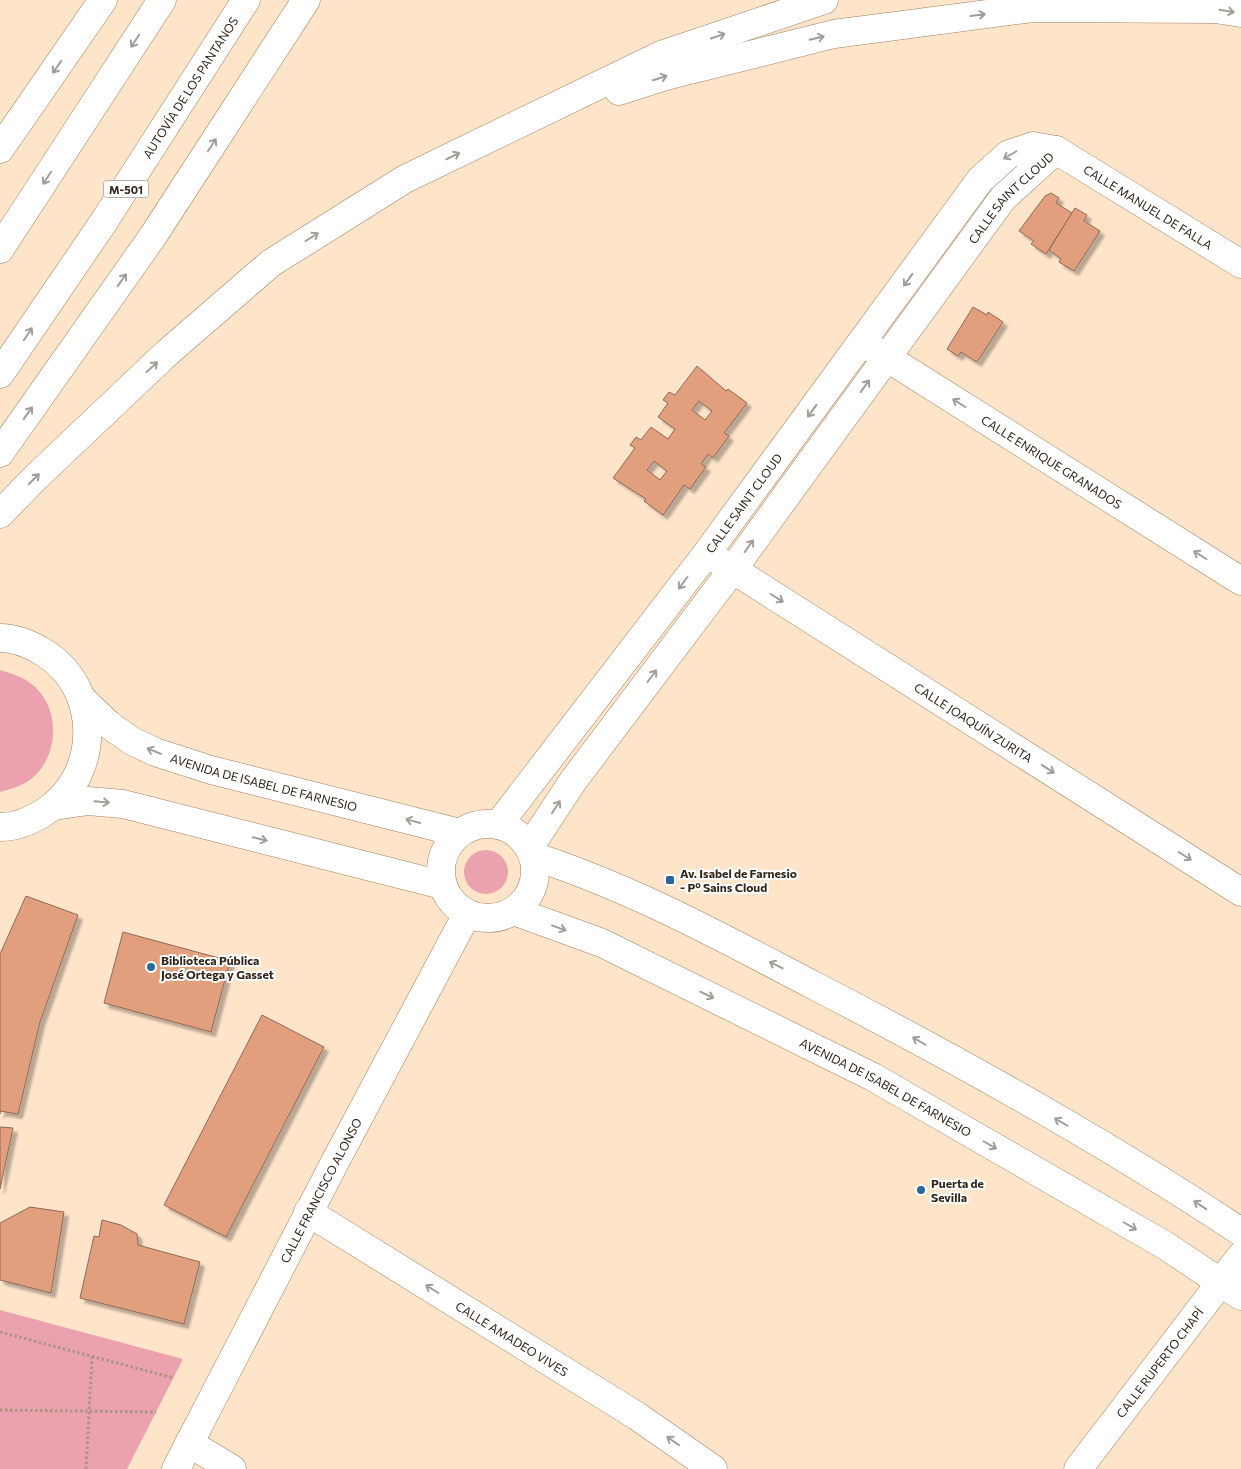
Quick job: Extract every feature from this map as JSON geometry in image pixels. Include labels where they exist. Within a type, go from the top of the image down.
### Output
[{"type":"main road","points":[[0,150],[103,0]]},
{"type":"main road","points":[[0,249],[162,0]]},
{"type":"main road","name":"AUTOVÍA DE LOS PANTANOS","points":[[0,374],[103,223],[246,0]]},
{"type":"main road","points":[[0,453],[153,236],[306,0]]},
{"type":"main road","points":[[0,514],[35,478],[167,353],[271,263],[405,180],[530,118],[661,56],[824,0]]},
{"type":"main road","points":[[530,118],[666,76],[834,34],[1033,8],[1215,9],[1241,13]]},
{"type":"main road","name":"CALLE SAINT CLOUD","points":[[498,825],[707,553],[980,180],[1009,154],[1033,146],[1056,150]]},
{"type":"main road","name":"CALLE MANUEL DE FALLA","points":[[1056,150],[1241,264]]},
{"type":"main road","name":"CALLE SAINT CLOUD","points":[[531,852],[573,781],[732,569],[1003,198],[1056,150]]},
{"type":"main road","name":"CALLE ENRIQUE GRANADOS","points":[[863,342],[1241,581]]},
{"type":"main road","name":"CALLE JOAQUÍN ZURITA","points":[[707,553],[1241,892]]},
{"type":"main road","points":[[0,638],[30,644],[52,658],[70,677],[82,699],[88,724],[87,749],[80,773],[66,794],[54,806],[30,820],[2,830]]},
{"type":"main road","name":"AVENIDA DE ISABEL DE FARNESIO","points":[[82,699],[108,724],[132,741],[155,752],[211,770],[460,833]]},
{"type":"main road","points":[[54,806],[88,801],[123,804],[442,885]]},
{"type":"main road","points":[[531,852],[535,872],[532,887],[525,900],[514,911],[499,917],[482,918],[467,914],[456,907],[442,885],[440,870],[442,856],[449,844],[460,833],[478,825],[498,825],[516,834],[531,852],[658,904],[898,1029],[1077,1131],[1194,1201],[1241,1232]]},
{"type":"main road","name":"AVENIDA DE ISABEL DE FARNESIO","points":[[514,911],[602,943],[873,1077],[1166,1246],[1230,1289]]},
{"type":"main road","name":"CALLE FRANCISCO ALONSO","points":[[176,1469],[308,1212],[467,914]]},
{"type":"main road","name":"CALLE AMADEO VIVES","points":[[308,1212],[637,1416],[713,1469]]},
{"type":"main road","name":"CALLE RUPERTO CHAPÍ","points":[[1078,1469],[1230,1289],[1241,1256]]},
{"type":"main road","points":[[189,1443],[232,1469]]},
{"type":"path","points":[[0,1332],[174,1378]]},
{"type":"path","points":[[86,1469],[92,1356]]},
{"type":"path","points":[[0,1410],[156,1412]]},
{"type":"shaded area","points":[[0,670],[26,680],[43,696],[49,708],[53,733],[47,759],[40,770],[24,784],[0,792]]},
{"type":"shaded area","points":[[482,850],[490,850],[502,856],[508,872],[502,888],[490,894],[482,894],[470,888],[464,876],[464,868],[470,856]]},
{"type":"shaded area","points":[[0,1310],[183,1359],[127,1469],[0,1469]]},
{"type":"building","points":[[1051,193],[1059,198],[1056,203],[1072,213],[1046,254],[1031,244],[1034,241],[1019,231],[1045,196]]},
{"type":"building","points":[[1075,208],[1087,215],[1084,221],[1100,231],[1074,271],[1059,262],[1061,259],[1049,250]]},
{"type":"building","points":[[973,307],[987,315],[988,312],[1003,322],[977,362],[961,352],[958,356],[947,349]]},
{"type":"building","points":[[697,366],[726,391],[728,389],[747,403],[724,433],[729,436],[713,458],[708,454],[701,464],[706,467],[690,489],[684,485],[663,515],[644,501],[646,499],[613,478],[635,448],[630,445],[636,437],[641,440],[651,427],[668,439],[675,429],[658,417],[668,403],[663,400],[669,392],[675,395]],"holes":[[[699,401],[712,411],[705,420],[692,410]],[[654,461],[667,471],[660,480],[647,470]]]},
{"type":"building","points":[[26,896],[78,915],[40,1022],[18,1114],[0,1111],[0,954]]},
{"type":"building","points":[[123,932],[230,961],[211,1032],[104,1003]]},
{"type":"building","points":[[262,1015],[324,1047],[226,1237],[164,1205]]},
{"type":"building","points":[[0,1127],[13,1128],[0,1189]]},
{"type":"building","points":[[30,1207],[64,1212],[51,1293],[0,1280],[0,1223]]},
{"type":"building","points":[[102,1220],[121,1225],[137,1234],[138,1245],[200,1262],[184,1324],[80,1298],[94,1236],[99,1237]]},
{"type":"place","name":"Av. Isabel de Farnesio - Pº Sains Cloud","points":[[670,880]]},
{"type":"place","name":"Biblioteca Pública José Ortega y Gasset","points":[[151,967]]},
{"type":"place","name":"Puerta de Sevilla","points":[[921,1190]]}]
